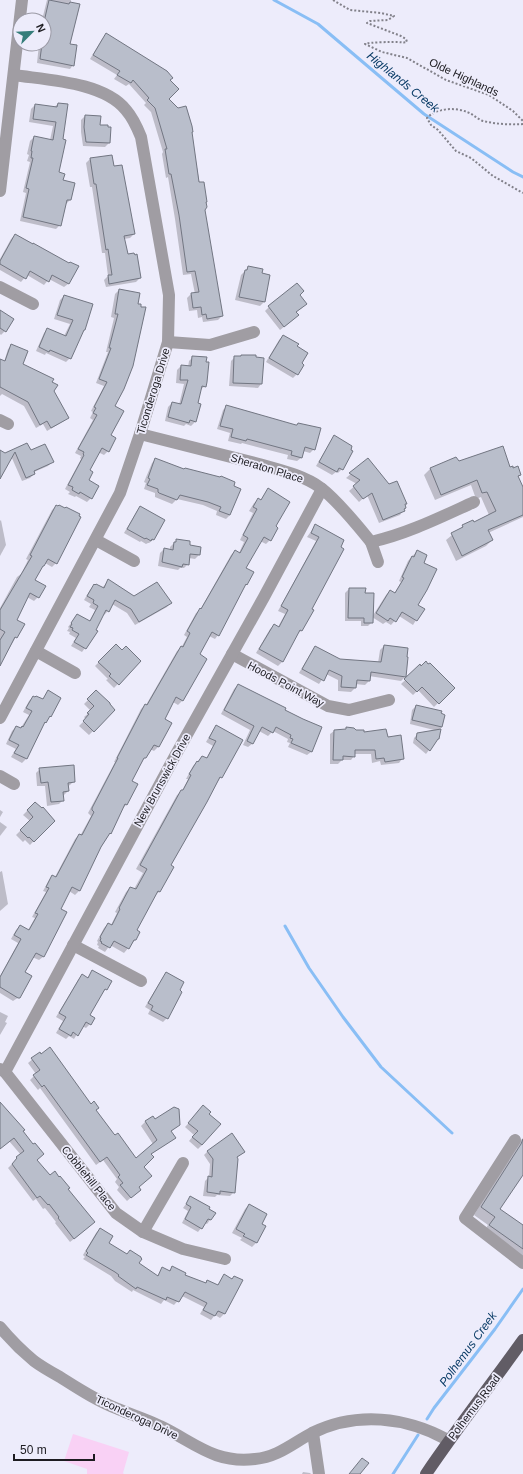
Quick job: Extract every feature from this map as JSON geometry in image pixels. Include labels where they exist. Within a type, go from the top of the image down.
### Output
[{"type":"main road","name":"Polhemus Road","points":[[426,1474],[448,1440],[523,1340]]},
{"type":"street","points":[[0,191],[22,0]]},
{"type":"street","name":"Ticonderoga Drive","points":[[0,718],[120,493],[168,342],[169,295],[141,137],[135,121],[125,108],[106,94],[87,86],[14,75]]},
{"type":"street","points":[[0,287],[32,304]]},
{"type":"street","points":[[168,342],[210,345],[254,332]]},
{"type":"street","name":"Sheraton Place","points":[[140,434],[294,474],[308,480],[322,489],[353,519],[371,542],[378,562]]},
{"type":"street","name":"New Brunswick Drive","points":[[2,1071],[73,945],[322,489]]},
{"type":"street","points":[[371,542],[415,528],[474,502]]},
{"type":"street","points":[[96,540],[134,561]]},
{"type":"street","points":[[36,651],[75,673]]},
{"type":"street","name":"Hoods Point Way","points":[[232,654],[328,706],[349,710],[389,700]]},
{"type":"street","points":[[0,776],[14,784]]},
{"type":"street","points":[[73,945],[141,981]]},
{"type":"street","name":"Cobblehill Place","points":[[2,1071],[116,1213],[143,1232],[183,1249],[225,1259]]},
{"type":"street","points":[[515,1140],[465,1218],[523,1263]]},
{"type":"street","points":[[143,1232],[183,1164]]},
{"type":"street","name":"Ticonderoga Drive","points":[[0,1327],[18,1347],[35,1362],[91,1396],[119,1410],[147,1420],[166,1429],[198,1448],[214,1455],[254,1460],[266,1458],[277,1454],[313,1433],[334,1424],[352,1420],[377,1420],[415,1425],[432,1431],[448,1440]]},
{"type":"street","points":[[313,1433],[319,1474]]},
{"type":"path","name":"Olde Highlands","points":[[333,0],[350,10],[381,13],[394,16],[388,20],[370,21],[367,23],[401,36],[406,39],[407,42],[368,42],[365,44],[382,52],[407,58],[446,80],[489,95],[513,111],[523,121]]},
{"type":"path","points":[[523,124],[512,125],[480,120],[459,109],[438,111],[432,113],[427,118],[456,150],[471,158],[493,176],[523,193]]},
{"type":"shaded area","points":[[73,1434],[129,1452],[124,1474],[87,1474],[87,1469],[64,1461]]},
{"type":"building","points":[[49,0],[69,4],[70,2],[80,4],[70,44],[77,45],[74,66],[40,59],[41,52],[52,52],[52,12],[46,12]]},
{"type":"building","points":[[106,33],[167,71],[173,78],[170,80],[179,89],[169,99],[178,108],[186,106],[192,126],[199,182],[204,182],[207,202],[207,207],[205,210],[223,316],[207,319],[206,314],[202,315],[201,307],[193,308],[191,293],[199,292],[195,271],[187,272],[179,215],[171,174],[169,174],[165,149],[167,149],[155,108],[147,100],[149,98],[133,80],[131,83],[117,75],[120,71],[93,55]]},
{"type":"building","points":[[58,103],[68,104],[63,139],[66,140],[59,172],[65,174],[63,180],[75,183],[71,200],[67,200],[61,226],[23,217],[29,189],[26,188],[33,158],[31,158],[31,151],[34,136],[53,140],[56,122],[33,119],[35,104],[57,107]]},
{"type":"building","points":[[85,115],[101,116],[100,125],[108,125],[108,127],[111,127],[110,143],[86,142],[84,127]]},
{"type":"building","points":[[112,155],[114,166],[122,165],[135,234],[124,236],[128,254],[137,254],[141,278],[109,284],[108,275],[112,275],[108,249],[106,250],[96,184],[94,184],[90,158]]},
{"type":"building","points":[[15,234],[69,263],[70,262],[79,266],[69,284],[52,275],[49,282],[30,271],[26,279],[0,264],[0,261]]},
{"type":"building","points":[[248,266],[263,269],[262,273],[270,275],[265,302],[239,297],[245,270],[247,270]]},
{"type":"building","points":[[297,283],[304,291],[300,295],[307,304],[296,312],[299,315],[284,327],[268,306]]},
{"type":"building","points":[[119,289],[140,293],[138,304],[141,304],[141,307],[146,307],[133,366],[124,389],[115,406],[124,411],[111,435],[116,438],[109,452],[102,448],[90,470],[93,472],[89,480],[99,486],[92,499],[80,492],[79,494],[72,490],[73,487],[68,485],[84,455],[84,452],[78,449],[97,415],[93,413],[96,408],[94,407],[107,382],[99,379],[111,348],[109,348],[118,314],[115,314]]},
{"type":"building","points":[[64,295],[93,304],[85,330],[71,359],[39,347],[47,328],[66,336],[73,320],[57,315]]},
{"type":"building","points":[[0,310],[14,319],[6,332],[0,328]]},
{"type":"building","points":[[283,335],[299,344],[297,346],[308,353],[302,363],[304,365],[298,375],[269,358]]},
{"type":"building","points":[[11,344],[28,351],[23,364],[54,379],[52,382],[58,385],[54,391],[69,418],[51,428],[47,421],[40,425],[28,402],[0,387],[0,359],[5,361]]},
{"type":"building","points":[[256,355],[256,357],[264,358],[262,384],[233,383],[234,356]]},
{"type":"building","points":[[192,356],[207,357],[206,362],[209,362],[206,387],[202,386],[198,403],[201,404],[196,422],[190,420],[189,423],[168,417],[172,402],[181,404],[188,380],[180,380],[181,365],[191,366]]},
{"type":"building","points":[[226,405],[296,425],[298,423],[321,428],[315,450],[305,447],[302,458],[291,455],[292,451],[247,439],[246,441],[231,437],[233,429],[220,426]]},
{"type":"building","points":[[334,435],[352,446],[351,450],[353,451],[343,470],[339,468],[337,472],[319,462]]},
{"type":"building","points":[[27,443],[31,450],[45,444],[54,462],[34,471],[35,474],[26,478],[15,452],[0,479],[0,450],[5,453]]},
{"type":"building","points":[[503,446],[510,467],[513,466],[513,468],[518,466],[521,475],[518,476],[523,487],[523,515],[488,530],[493,540],[462,556],[451,533],[463,527],[462,525],[473,520],[474,522],[496,511],[487,492],[482,493],[477,480],[441,495],[430,468],[456,457],[459,461]]},
{"type":"building","points":[[155,458],[184,469],[221,476],[235,482],[234,486],[241,489],[230,515],[219,511],[221,507],[208,502],[180,495],[177,500],[159,493],[158,489],[147,485]]},
{"type":"building","points":[[368,458],[389,484],[397,481],[407,504],[405,504],[405,511],[383,520],[372,493],[363,499],[353,486],[360,480],[349,473]]},
{"type":"building","points":[[268,488],[290,502],[276,526],[278,528],[271,541],[264,537],[246,568],[254,572],[247,585],[246,584],[219,636],[212,632],[200,654],[207,659],[183,701],[176,697],[165,719],[172,723],[159,747],[154,745],[146,758],[144,758],[132,781],[138,784],[127,805],[125,804],[111,834],[110,833],[101,847],[80,891],[72,887],[61,909],[67,912],[44,957],[36,953],[25,972],[32,976],[20,998],[18,998],[0,987],[0,977],[21,939],[14,935],[20,925],[29,930],[38,914],[35,913],[49,888],[46,887],[52,875],[56,877],[79,834],[82,835],[94,812],[92,808],[145,704],[147,705],[181,646],[183,647],[190,633],[187,631],[235,550],[240,553],[248,538],[243,535],[257,509],[253,507],[258,498],[261,500]]},
{"type":"building","points":[[56,505],[66,507],[80,514],[79,516],[81,517],[57,564],[48,559],[35,580],[46,586],[39,598],[30,593],[17,620],[25,624],[17,638],[15,637],[0,666],[0,640],[5,632],[0,629],[0,610],[32,556],[30,555]]},
{"type":"building","points":[[140,506],[165,520],[154,540],[152,539],[151,541],[146,538],[145,539],[127,529]]},
{"type":"building","points":[[315,524],[344,540],[341,547],[344,549],[312,609],[314,610],[302,631],[300,630],[283,662],[259,649],[274,624],[279,627],[288,610],[281,606],[319,537],[311,533]]},
{"type":"building","points":[[176,539],[190,541],[190,545],[201,547],[200,555],[190,554],[189,565],[183,564],[182,567],[162,562],[164,548],[173,550]]},
{"type":"building","points":[[417,550],[427,555],[424,563],[437,569],[418,605],[425,609],[417,621],[402,612],[396,622],[390,618],[388,621],[376,613],[390,590],[395,593],[404,578],[402,577],[412,556],[414,557]]},
{"type":"building","points":[[108,579],[134,596],[157,582],[172,603],[139,622],[131,609],[115,600],[109,612],[106,610],[96,630],[98,631],[86,649],[74,642],[79,634],[72,630],[73,628],[70,627],[72,624],[71,623],[77,614],[90,621],[98,606],[93,603],[94,600],[87,596],[94,584],[104,588]]},
{"type":"building","points":[[349,588],[366,588],[365,593],[374,593],[373,623],[364,623],[364,618],[348,618]]},
{"type":"building","points":[[116,644],[122,650],[126,646],[141,661],[119,685],[109,676],[111,674],[98,662]]},
{"type":"building","points":[[384,645],[408,648],[406,677],[371,672],[370,681],[357,680],[356,688],[341,687],[342,676],[329,670],[324,681],[302,669],[315,646],[340,659],[381,662]]},
{"type":"building","points":[[426,661],[428,664],[430,663],[455,688],[439,704],[422,687],[417,692],[404,679],[420,664],[421,666]]},
{"type":"building","points":[[238,684],[286,708],[285,710],[322,727],[312,752],[291,743],[293,739],[290,738],[291,735],[276,727],[273,733],[262,727],[253,744],[247,741],[254,726],[224,710]]},
{"type":"building","points":[[48,690],[61,698],[51,717],[50,716],[46,723],[45,722],[27,759],[14,753],[19,745],[9,740],[16,726],[21,728],[22,726],[23,727],[32,711],[26,708],[33,696],[43,699]]},
{"type":"building","points":[[96,690],[115,710],[94,732],[83,721],[89,714],[87,713],[94,706],[87,699]]},
{"type":"building","points":[[416,705],[442,711],[441,713],[445,715],[442,727],[412,720]]},
{"type":"building","points":[[216,725],[243,740],[222,778],[220,777],[171,865],[174,867],[160,892],[158,891],[137,930],[140,932],[136,940],[134,940],[129,949],[114,941],[110,948],[101,943],[100,937],[108,923],[112,925],[130,887],[136,889],[147,869],[140,865],[181,790],[183,790],[191,775],[189,774],[197,761],[198,762],[202,756],[207,758],[216,741],[209,738]]},
{"type":"building","points":[[346,727],[354,728],[356,730],[364,730],[364,732],[386,729],[388,737],[401,735],[404,759],[385,762],[384,758],[376,759],[375,750],[355,750],[355,757],[343,756],[343,760],[333,760],[334,730],[346,729]]},
{"type":"building","points":[[441,729],[439,739],[430,751],[416,739],[417,733]]},
{"type":"building","points":[[74,765],[75,782],[68,783],[69,791],[63,792],[64,801],[51,802],[48,782],[41,783],[39,768]]},
{"type":"building","points":[[35,802],[42,808],[43,807],[55,821],[34,842],[20,830],[33,817],[27,810]]},
{"type":"building","points":[[92,970],[112,981],[107,990],[105,989],[90,1015],[95,1018],[91,1025],[86,1022],[78,1036],[73,1032],[71,1036],[59,1029],[66,1017],[59,1013],[82,974],[88,978]]},
{"type":"building","points":[[166,972],[184,982],[180,990],[182,992],[168,1019],[151,1010],[153,1006],[148,1003]]},
{"type":"building","points":[[50,1047],[91,1104],[94,1101],[99,1108],[96,1110],[114,1134],[115,1135],[118,1133],[136,1158],[157,1140],[145,1121],[153,1116],[155,1119],[174,1107],[179,1109],[180,1125],[171,1131],[176,1138],[151,1154],[154,1157],[144,1167],[152,1176],[139,1187],[141,1190],[131,1198],[120,1185],[123,1183],[118,1177],[120,1175],[107,1157],[100,1162],[44,1085],[42,1087],[33,1075],[40,1070],[31,1058],[40,1052],[41,1054]]},
{"type":"building","points":[[0,1102],[25,1130],[23,1131],[33,1144],[35,1143],[44,1154],[37,1160],[50,1175],[55,1171],[59,1177],[60,1176],[70,1188],[68,1189],[95,1222],[74,1239],[49,1204],[48,1205],[40,1196],[37,1198],[12,1164],[17,1158],[16,1157],[24,1151],[14,1138],[0,1149]]},
{"type":"building","points":[[203,1105],[211,1112],[209,1114],[221,1124],[202,1145],[192,1137],[198,1131],[188,1123]]},
{"type":"building","points":[[232,1133],[245,1152],[237,1157],[235,1193],[220,1191],[220,1194],[207,1192],[208,1176],[212,1177],[213,1159],[207,1151]]},
{"type":"building","points":[[523,1139],[523,1175],[500,1209],[523,1225],[523,1249],[489,1225],[495,1217],[481,1207]]},
{"type":"building","points":[[190,1196],[210,1207],[209,1209],[216,1213],[211,1220],[208,1219],[202,1229],[185,1219],[191,1207],[186,1204]]},
{"type":"building","points":[[249,1204],[267,1214],[262,1224],[266,1226],[257,1243],[243,1236],[245,1234],[236,1229]]},
{"type":"building","points":[[100,1228],[113,1236],[109,1243],[127,1254],[130,1250],[141,1257],[142,1259],[139,1263],[158,1276],[162,1267],[170,1271],[172,1266],[186,1273],[185,1275],[206,1283],[207,1280],[218,1285],[224,1274],[232,1279],[234,1276],[243,1280],[225,1314],[218,1311],[215,1316],[203,1310],[207,1303],[185,1292],[179,1302],[167,1297],[166,1300],[137,1287],[136,1289],[118,1276],[119,1275],[115,1272],[86,1255],[88,1253],[86,1251]]},
{"type":"building","points":[[362,1458],[369,1463],[360,1474],[349,1474]]},
{"type":"waterway","name":"Highlands Creek","points":[[274,0],[318,24],[424,114],[523,177]]},
{"type":"waterway","points":[[285,926],[309,968],[343,1017],[381,1067],[452,1133]]},
{"type":"waterway","name":"Polhemus Creek","points":[[427,1419],[495,1329],[523,1289]]},
{"type":"waterway","points":[[393,1474],[418,1435]]}]
